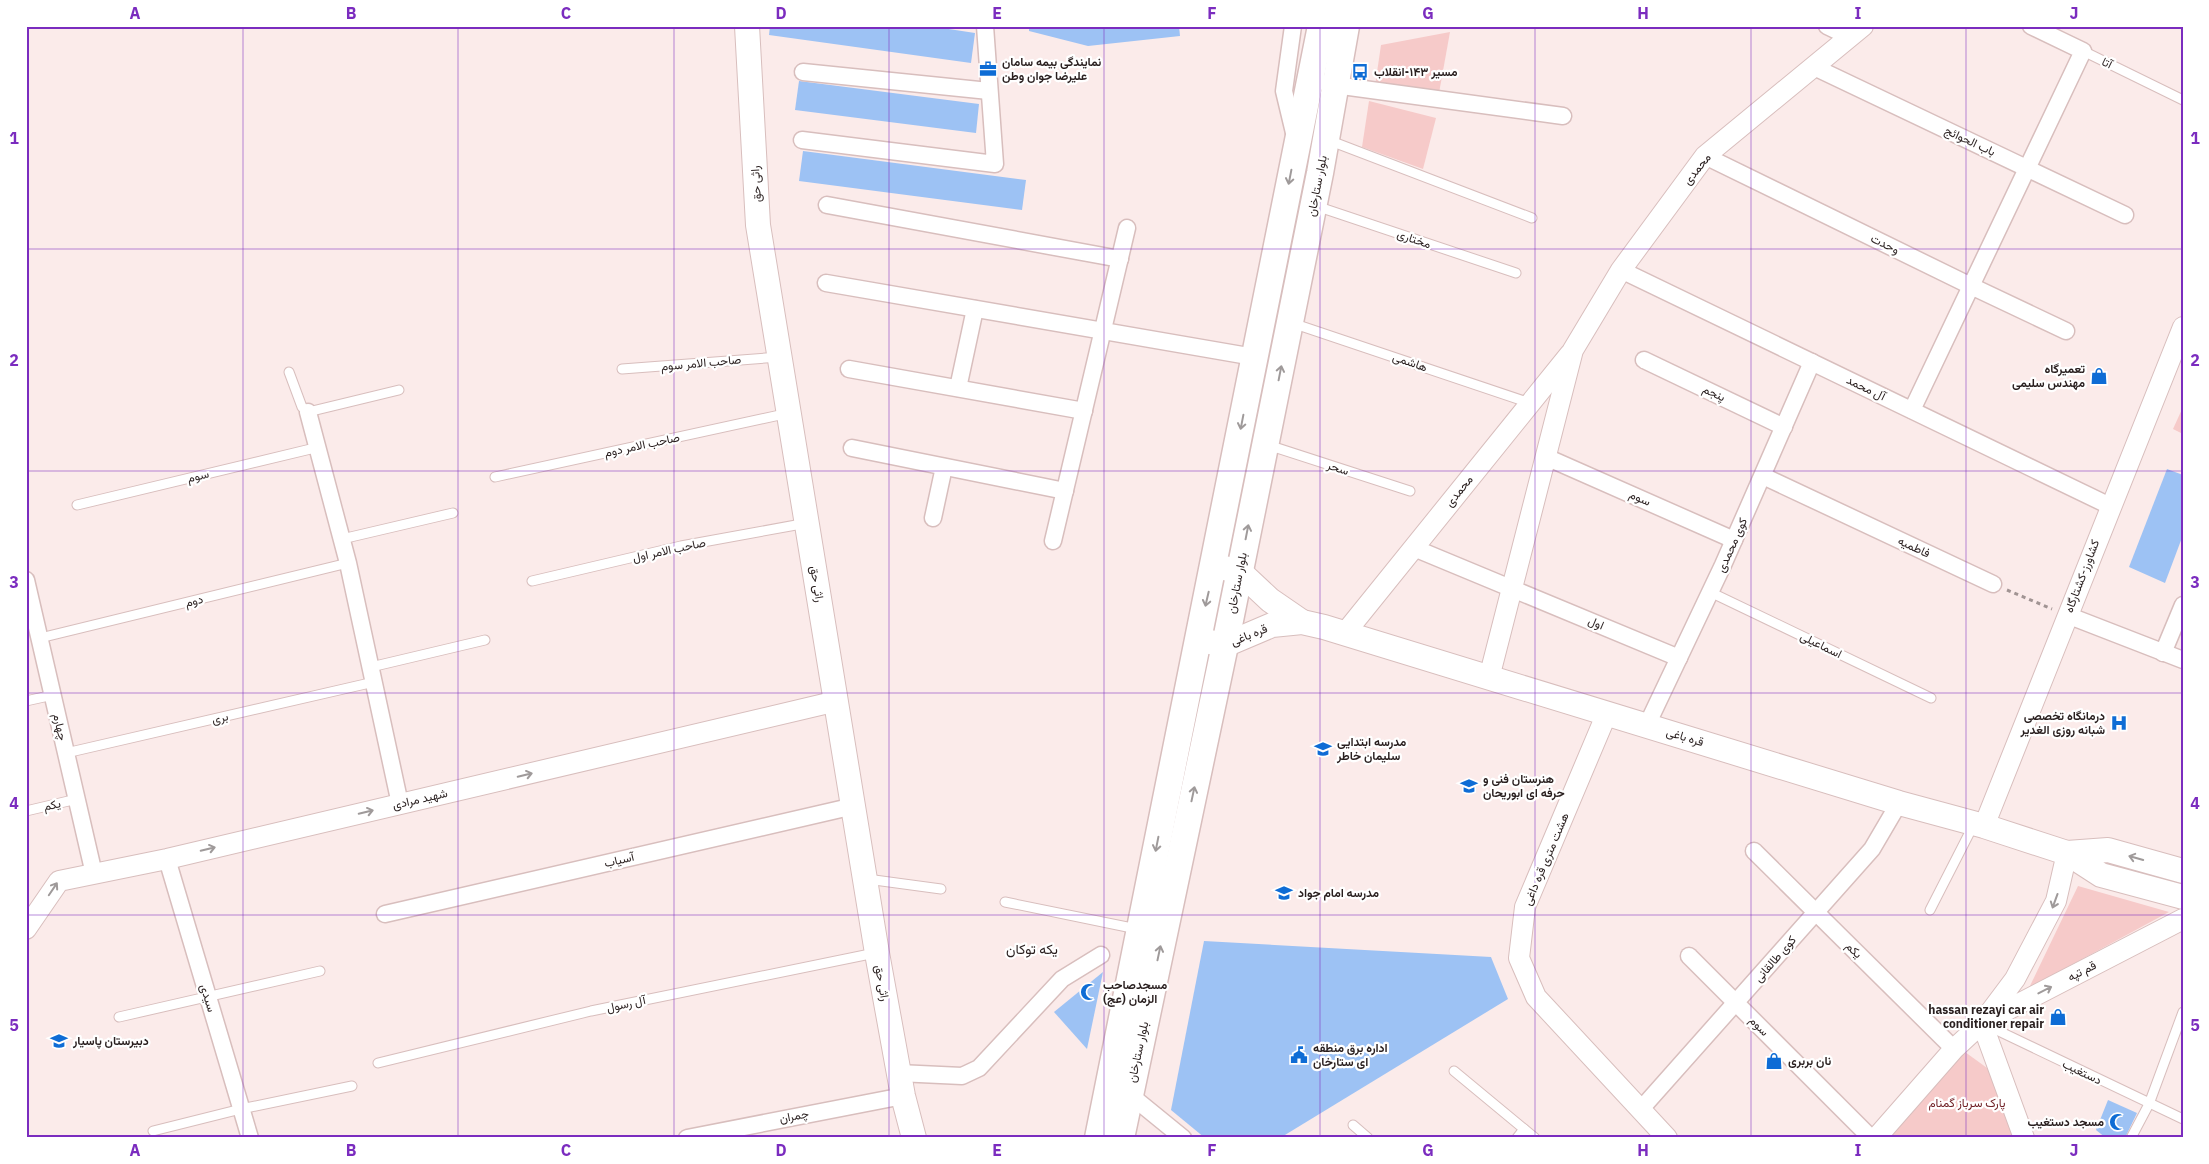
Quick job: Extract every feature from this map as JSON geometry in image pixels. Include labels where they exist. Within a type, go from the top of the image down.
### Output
[{"type":"main road","name":"راثی حق","points":[[747,26],[758,225],[877,953],[902,1096],[914,1138]]},
{"type":"main road","name":"بلوار ستارخان","points":[[1098,1138],[1321,26]]},
{"type":"main road","name":"بلوار ستارخان","points":[[1121,1138],[1290,322],[1326,140],[1346,26]]},
{"type":"main road","name":"قره باغی","points":[[1214,565],[1239,571],[1270,600],[1302,622]]},
{"type":"main road","name":"قره باغی","points":[[1198,639],[1224,645],[1272,625],[1302,622],[1345,633],[2067,853]]},
{"type":"main road","points":[[2067,853],[2108,850],[2183,872]]},
{"type":"main road","points":[[2067,853],[2101,875],[2183,897]]},
{"type":"street","points":[[802,140],[995,164],[985,26]]},
{"type":"street","points":[[1292,26],[1284,91],[1297,146]]},
{"type":"street","points":[[1827,26],[1856,32]]},
{"type":"street","name":"آتا","points":[[2031,26],[2083,51]]},
{"type":"street","name":"محمدی","points":[[1345,633],[1573,350],[1621,270],[1705,156],[1856,32]]},
{"type":"street","points":[[1912,410],[2083,51]]},
{"type":"street","name":"باب الحوائج","points":[[1814,68],[2125,215]]},
{"type":"street","points":[[803,72],[990,91]]},
{"type":"street","points":[[1310,81],[1563,116]]},
{"type":"street","name":"وحدت","points":[[1705,156],[1971,286],[2066,330]]},
{"type":"street","points":[[827,205],[1120,259]]},
{"type":"street","points":[[1054,541],[1127,228]]},
{"type":"street","name":"آل محمد","points":[[1621,270],[2110,506]]},
{"type":"street","points":[[826,283],[1254,357]]},
{"type":"street","points":[[958,388],[975,308]]},
{"type":"street","name":"کشاورز-کشتارگاه","points":[[1979,825],[2183,326]]},
{"type":"street","name":"محمدی","points":[[1489,678],[1573,350]]},
{"type":"street","name":"پنجم","points":[[1644,360],[1784,427]]},
{"type":"street","name":"کوی محمدی","points":[[1647,725],[1734,540],[1812,362]]},
{"type":"street","points":[[849,369],[1084,411]]},
{"type":"street","points":[[308,412],[319,447],[348,563],[400,804]]},
{"type":"street","points":[[852,448],[1065,491]]},
{"type":"street","name":"سوم","points":[[1546,457],[1734,540]]},
{"type":"street","points":[[933,518],[944,467]]},
{"type":"street","name":"فاطمیه","points":[[1762,476],[1993,584]]},
{"type":"street","name":"اول","points":[[1414,548],[1679,658]]},
{"type":"street","name":"چهارم","points":[[26,580],[94,874]]},
{"type":"street","points":[[2163,653],[2183,604]]},
{"type":"street","points":[[2066,616],[2183,660]]},
{"type":"street","name":"شهید مرادی","points":[[26,930],[59,881],[167,858],[837,702]]},
{"type":"street","name":"هشت متری قره داغی","points":[[1607,713],[1525,907],[1519,958],[1536,997],[1667,1138]]},
{"type":"street","name":"کوی طالقانی","points":[[1641,1109],[1872,849],[1899,803]]},
{"type":"street","name":"آسیاب","points":[[385,914],[854,806]]},
{"type":"street","name":"یکم","points":[[1754,850],[1954,1049]]},
{"type":"street","name":"قم تپه","points":[[1876,1138],[1954,1049],[1982,1023],[2015,979],[2056,901],[2067,853]]},
{"type":"street","name":"سیدی","points":[[167,858],[250,1138]]},
{"type":"street","name":"قم تپه","points":[[1982,1023],[2183,919]]},
{"type":"street","points":[[898,1073],[962,1076],[979,1068],[1062,979],[1101,954]]},
{"type":"street","name":"سوم","points":[[1689,956],[1871,1138]]},
{"type":"street","points":[[1982,1023],[2024,1138]]},
{"type":"street","points":[[1130,1094],[1183,1138]]},
{"type":"street","name":"چمران","points":[[686,1138],[902,1096]]},
{"type":"lane","name":"آتا","points":[[2083,51],[2183,100]]},
{"type":"lane","points":[[1326,140],[1532,218]]},
{"type":"lane","name":"مختاری","points":[[1313,205],[1516,273]]},
{"type":"lane","name":"هاشمی","points":[[1290,322],[1530,403]]},
{"type":"lane","name":"صاحب الامر سوم","points":[[622,369],[780,356]]},
{"type":"lane","points":[[289,372],[302,407],[308,412],[399,390]]},
{"type":"lane","name":"صاحب الامر دوم","points":[[495,477],[789,412]]},
{"type":"lane","name":"سحر","points":[[1265,444],[1410,491]]},
{"type":"lane","name":"سوم","points":[[77,505],[319,447]]},
{"type":"lane","points":[[342,539],[452,513]]},
{"type":"lane","name":"صاحب الامر اول","points":[[532,582],[681,546],[807,523]]},
{"type":"lane","name":"دوم","points":[[40,638],[348,563]]},
{"type":"lane","name":"اسماعیلی","points":[[1710,592],[1931,698]]},
{"type":"lane","name":"بری","points":[[66,753],[372,675],[485,640]]},
{"type":"lane","points":[[26,701],[53,695]]},
{"type":"lane","name":"یکم","points":[[26,811],[77,799]]},
{"type":"lane","points":[[1930,910],[1979,825]]},
{"type":"lane","points":[[866,879],[941,890]]},
{"type":"lane","points":[[1005,902],[1140,930]]},
{"type":"lane","name":"آل رسول","points":[[378,1063],[591,1011],[877,953]]},
{"type":"lane","points":[[119,1017],[320,971]]},
{"type":"lane","points":[[2131,1138],[2149,1104],[2183,1012]]},
{"type":"lane","name":"دستغیب","points":[[1982,1023],[2149,1104],[2183,1118]]},
{"type":"lane","points":[[1454,1071],[1536,1138]]},
{"type":"lane","points":[[152,1131],[352,1086]]},
{"type":"lane","points":[[1353,1125],[1368,1138]]},
{"type":"lane","points":[[1517,1138],[1524,1129]]},
{"type":"path","points":[[1993,584],[2066,616]]},
{"type":"green space","points":[[1450,32],[1439,93],[1375,86],[1381,45]]},
{"type":"green space","points":[[1369,101],[1436,118],[1423,169],[1362,147]]},
{"type":"green space","points":[[2183,407],[2183,434],[2173,429]]},
{"type":"green space","points":[[2078,886],[2169,912],[2029,988]]},
{"type":"green space","name":"پارک سرباز گمنام","points":[[1965,1052],[1994,1073],[2016,1138],[1887,1138]]},
{"type":"building","points":[[770,26],[929,26],[975,33],[971,63],[769,35]]},
{"type":"building","points":[[1029,26],[1179,26],[1180,36],[1088,46],[1029,31]]},
{"type":"building","points":[[799,81],[979,104],[976,133],[795,110]]},
{"type":"building","points":[[803,151],[1026,180],[1022,210],[799,181]]},
{"type":"building","points":[[2167,469],[2183,475],[2183,535],[2165,583],[2129,567]]},
{"type":"building","name":"اداره برق منطقه ای ستارخان","points":[[1204,941],[1491,957],[1508,999],[1280,1138],[1205,1138],[1171,1110]]},
{"type":"building","name":"مسجدصاحب الزمان (عج)","points":[[1103,972],[1087,1049],[1054,1012]]},
{"type":"building","name":"مسجد دستغیب","points":[[2108,1100],[2137,1113],[2125,1138],[2106,1138],[2096,1130]]},
{"type":"place","name":"نمایندگی بیمه سامان علیرضا جوان وطن","points":[[988,69]]},
{"type":"place","name":"مسیر ۱۴۳-انقلاب","points":[[1360,72]]},
{"type":"place","name":"تعمیرگاه مهندس سلیمی","points":[[2099,376]]},
{"type":"place","name":"درمانگاه تخصصی شبانه روزی الغدیر","points":[[2119,723]]},
{"type":"place","name":"مدرسه ابتدایی سلیمان خاطر","points":[[1323,749]]},
{"type":"place","name":"هنرستان فنی و حرفه ای ابوریحان","points":[[1469,786]]},
{"type":"place","name":"مدرسه امام جواد","points":[[1284,893]]},
{"type":"place","name":"مسجدصاحب الزمان (عج)","points":[[1089,992]]},
{"type":"place","name":"hassan rezayi car air conditioner repair","points":[[2058,1017]]},
{"type":"place","name":"دبیرستان پاسیار","points":[[59,1041]]},
{"type":"place","name":"اداره برق منطقه ای ستارخان","points":[[1299,1055]]},
{"type":"place","name":"نان بربری","points":[[1774,1061]]},
{"type":"place","name":"مسجد دستغیب","points":[[2118,1122]]},
{"type":"district","name":"یکه توکان","points":[[1032,949]]}]
